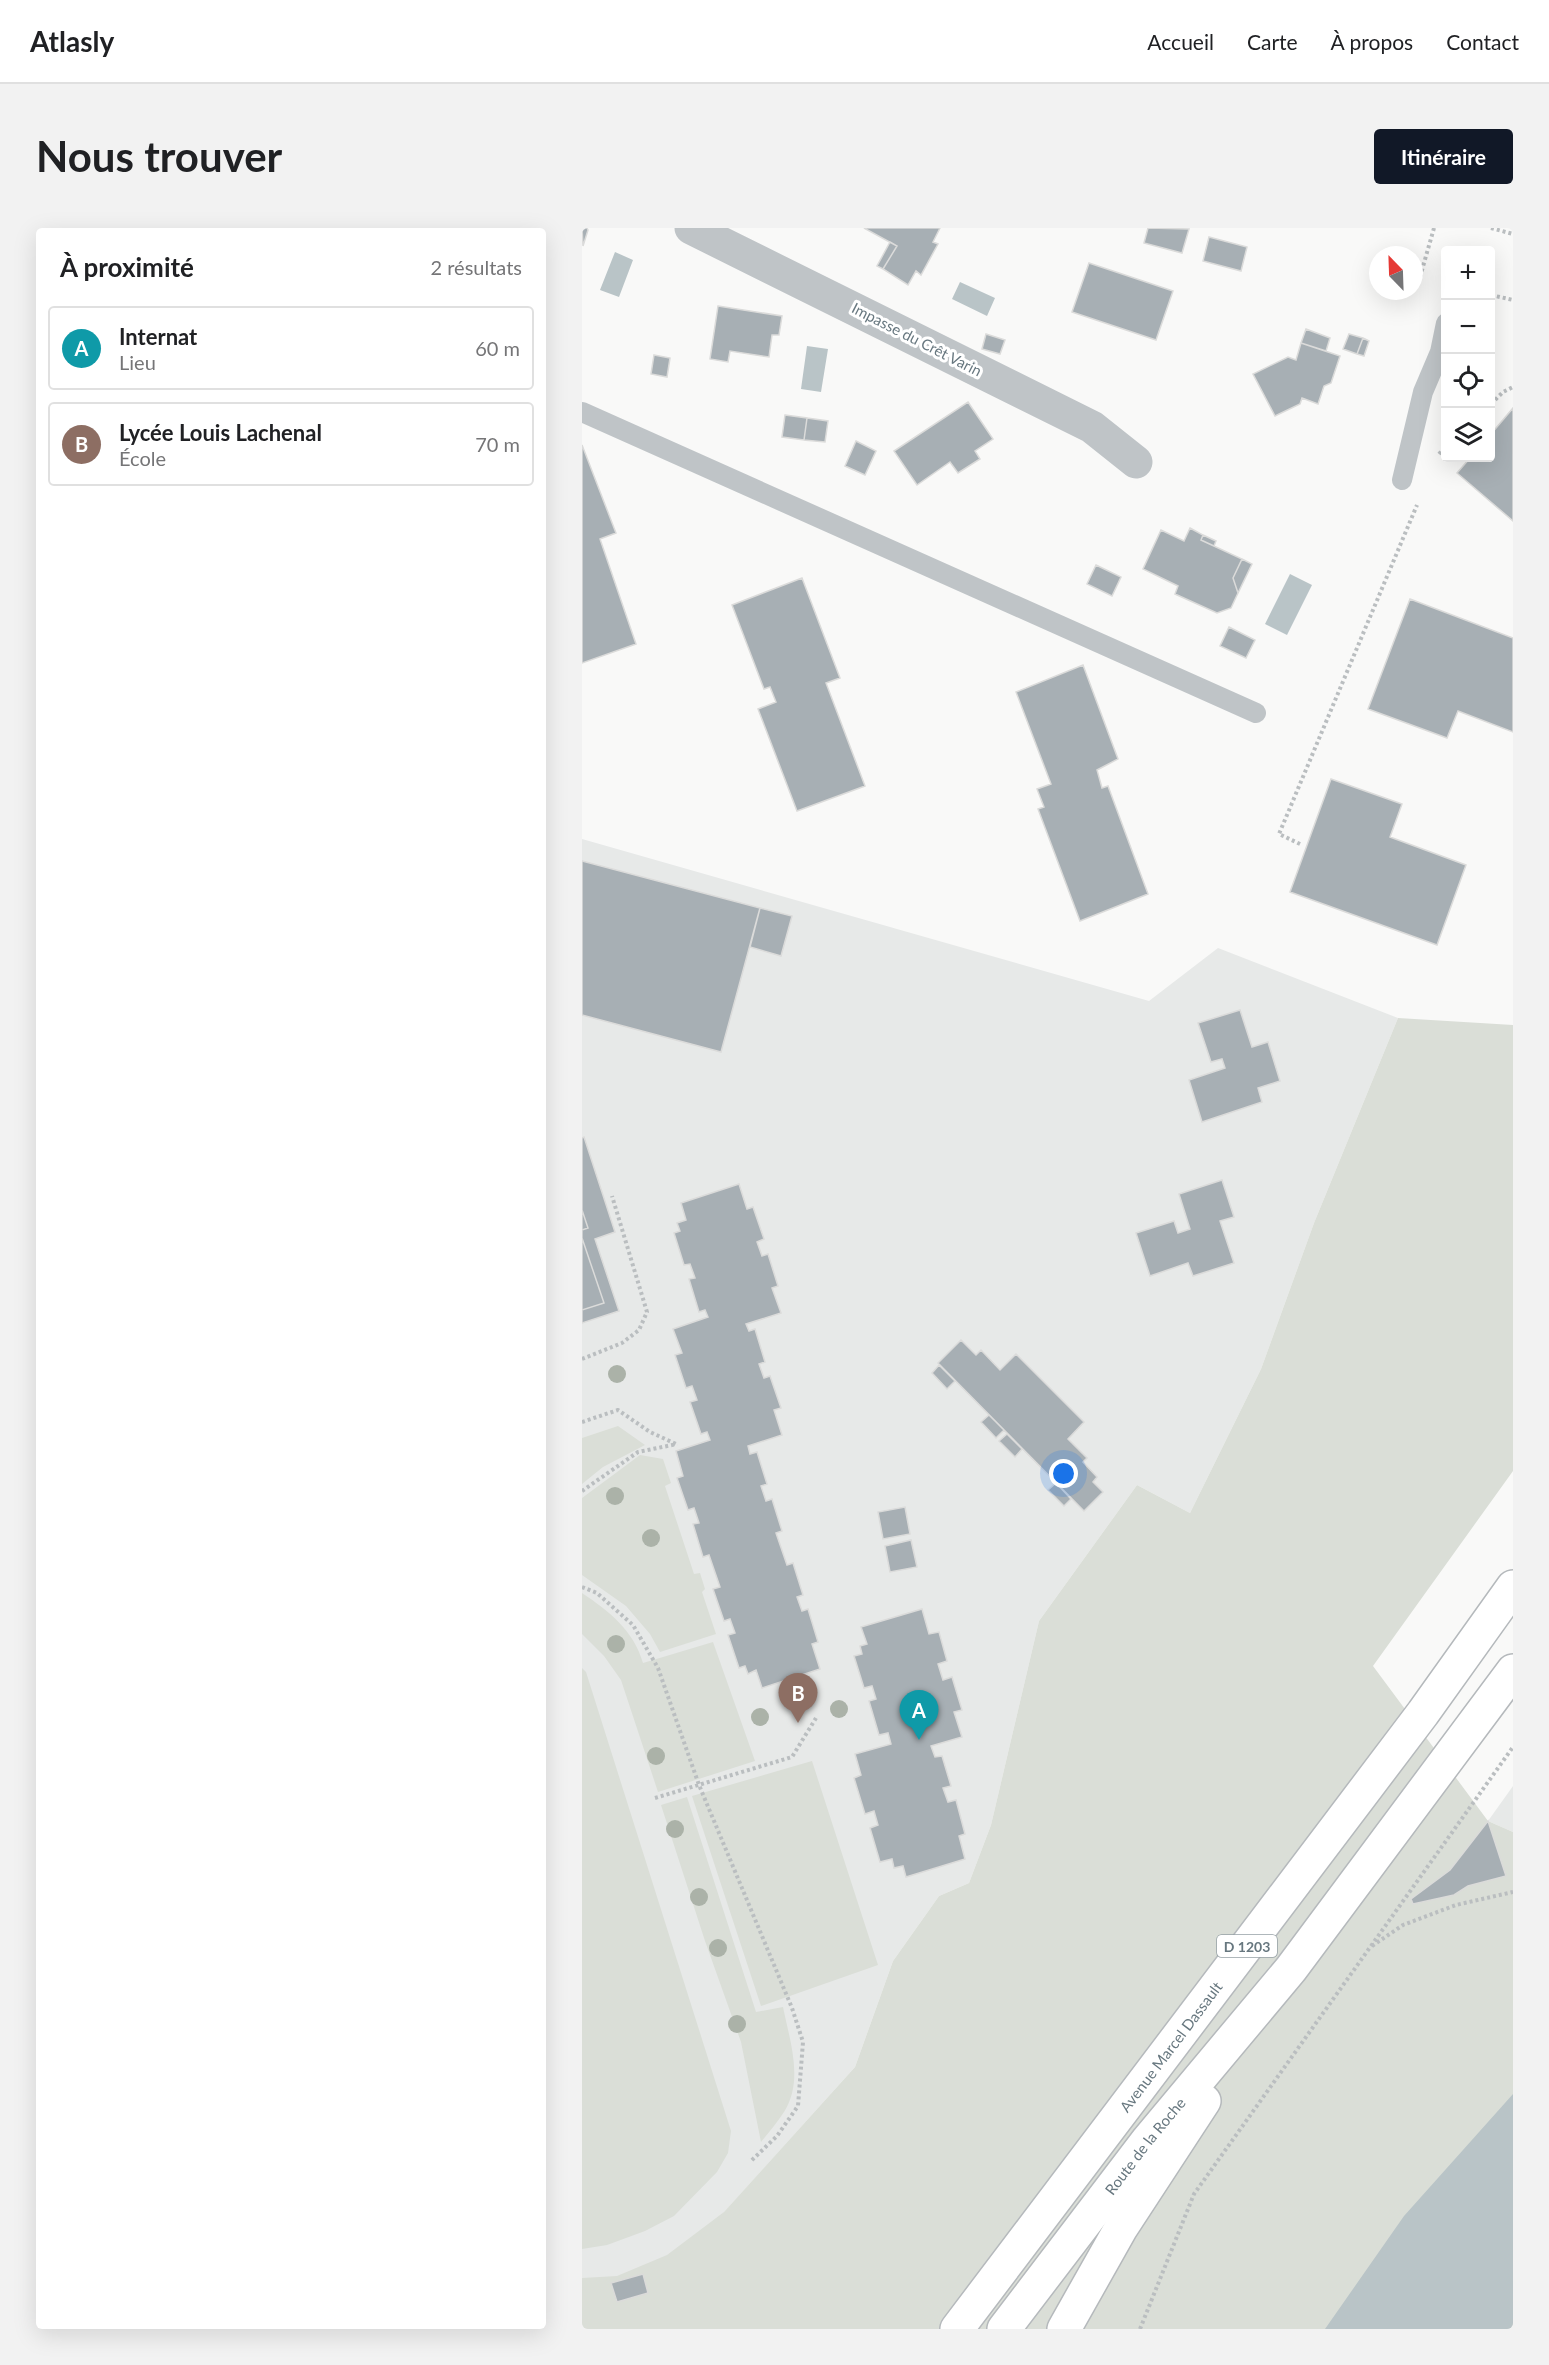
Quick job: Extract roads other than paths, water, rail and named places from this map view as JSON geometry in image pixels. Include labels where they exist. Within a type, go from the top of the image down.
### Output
[{"type":"highway","name":"Avenue Marcel Dassault","points":[[955,2329],[1423,1713],[1513,1587]]},
{"type":"highway","name":"D 1203","points":[[1064,2329],[1121,2228],[1291,1969],[1513,1671]]},
{"type":"highway","name":"Route de la Roche","points":[[1004,2329],[1148,2140],[1291,1969]]},
{"type":"street","name":"Impasse du Crêt Varin","points":[[691,228],[1092,427],[1136,462]]},
{"type":"lane","points":[[1402,480],[1423,392],[1441,347]]},
{"type":"lane","points":[[582,412],[1256,713]]},
{"type":"place","name":"Lycée Louis Lachenal","points":[[798,1723]]},
{"type":"place","name":"Internat","points":[[919,1740]]}]
